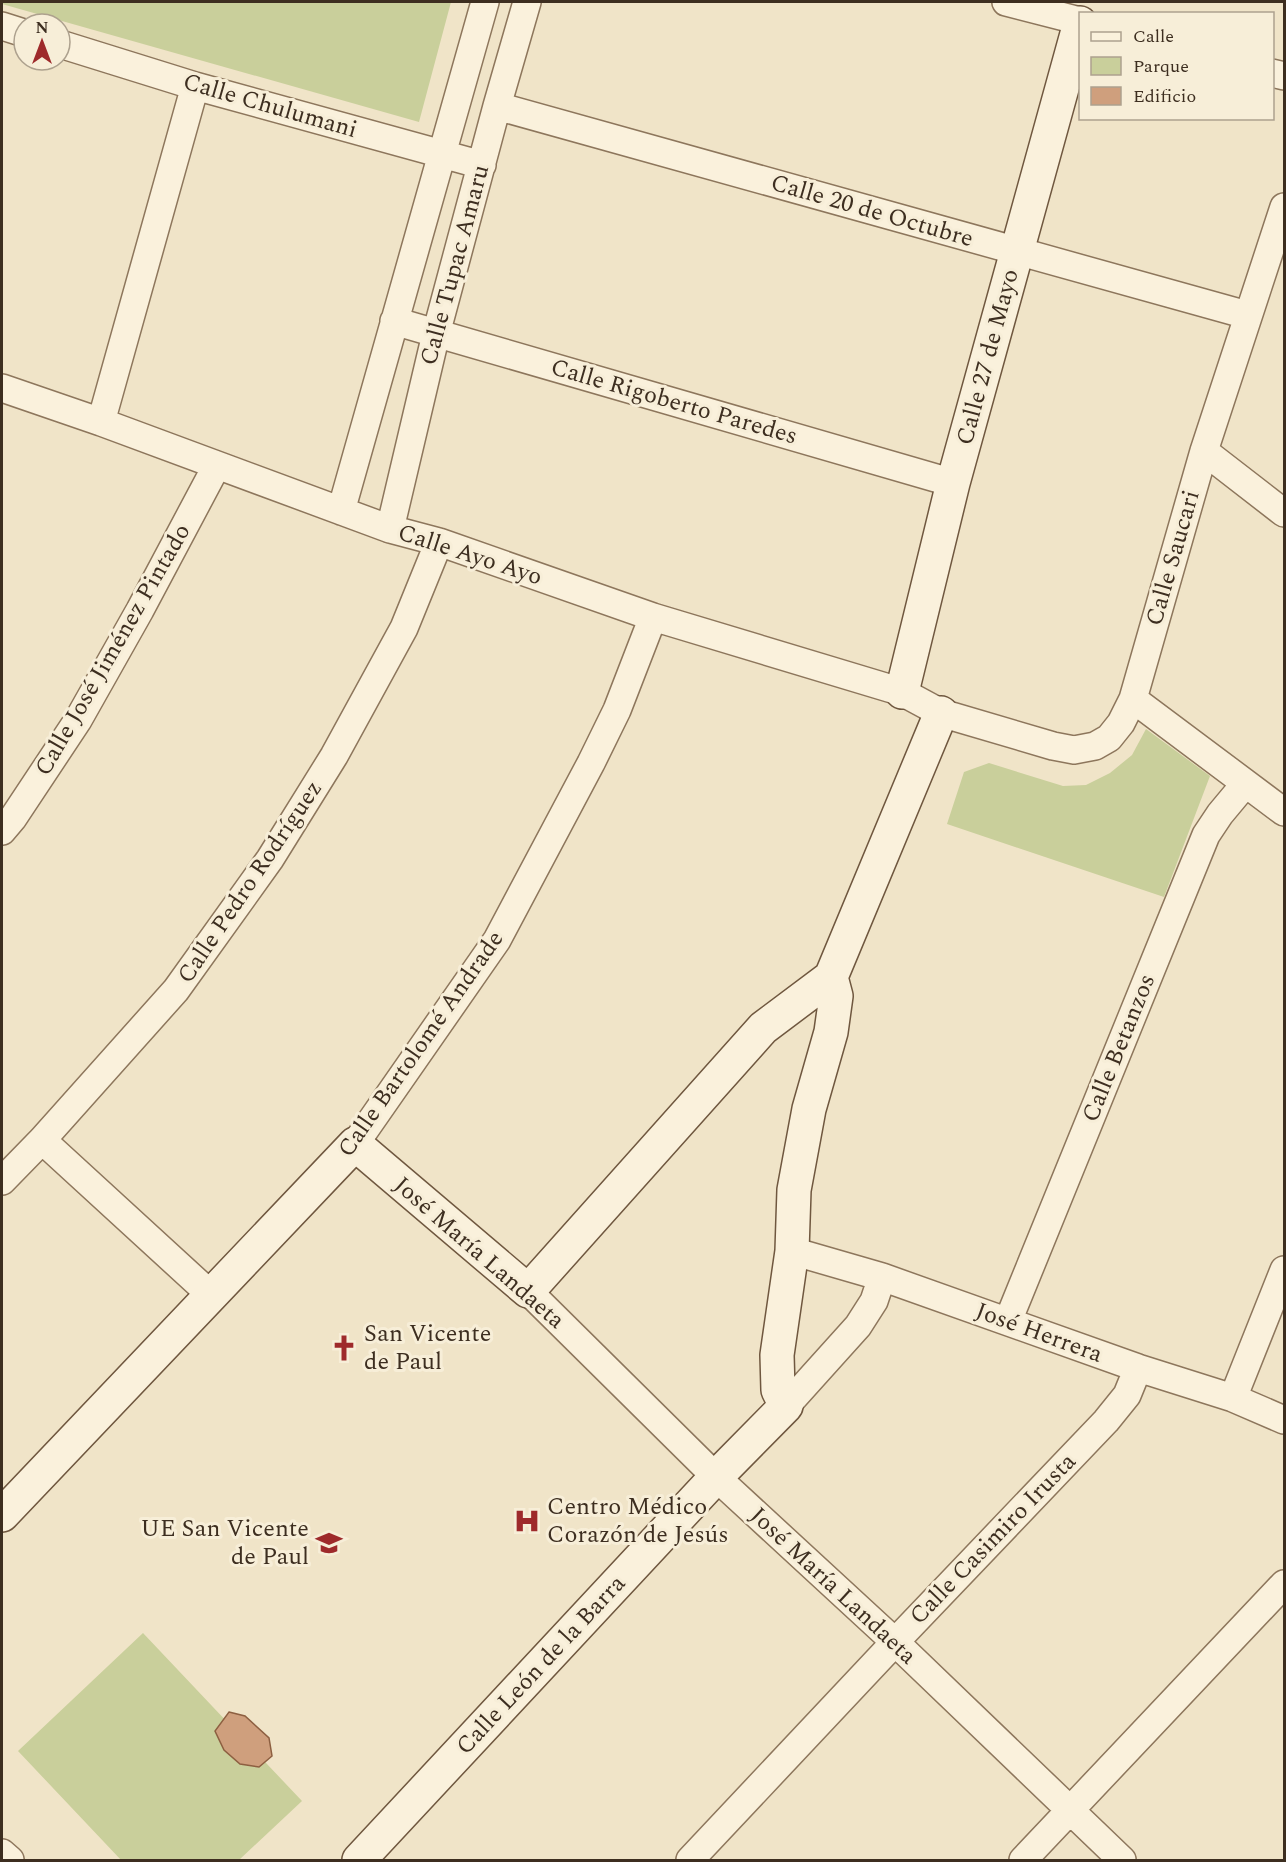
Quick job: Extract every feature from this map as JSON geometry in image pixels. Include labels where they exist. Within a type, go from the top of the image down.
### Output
[{"type":"street","name":"Calle Tupac Amaru","points":[[341,511],[484,2]]},
{"type":"street","name":"Calle Tupac Amaru","points":[[390,529],[436,334],[527,2]]},
{"type":"street","points":[[1006,2],[1079,22]]},
{"type":"street","name":"Calle 27 de Mayo","points":[[902,692],[953,483],[1079,26]]},
{"type":"street","name":"Calle Chulumani","points":[[72,48],[195,86],[482,165]]},
{"type":"street","points":[[101,422],[195,86]]},
{"type":"street","name":"Calle 20 de Octubre","points":[[497,106],[1247,315]]},
{"type":"street","name":"Calle Saucari","points":[[941,713],[1074,750],[1095,746],[1109,738],[1121,723],[1133,699],[1204,452],[1247,315],[1284,208]]},
{"type":"street","name":"Calle Rigoberto Paredes","points":[[394,321],[953,483]]},
{"type":"street","name":"Calle Ayo Ayo","points":[[2,388],[101,422],[390,529],[439,542],[653,617],[902,692],[941,713]]},
{"type":"street","points":[[1204,452],[1284,513]]},
{"type":"street","name":"Calle José Jiménez Pintado","points":[[2,831],[78,720],[217,465]]},
{"type":"street","name":"Calle Pedro Rodríguez","points":[[2,1181],[42,1140],[176,990],[270,859],[334,756],[404,628],[439,542]]},
{"type":"street","name":"Calle Bartolomé Andrade","points":[[2,1515],[355,1144],[497,940],[617,710],[653,617]]},
{"type":"street","points":[[1133,699],[1284,812]]},
{"type":"street","points":[[528,1291],[763,1028],[831,977],[941,713]]},
{"type":"street","name":"Calle Betanzos","points":[[1008,1321],[1206,836],[1220,814],[1245,784]]},
{"type":"street","points":[[786,1406],[778,1390],[777,1355],[792,1251],[794,1190],[809,1108],[831,1032],[836,996],[831,977]]},
{"type":"street","points":[[42,1140],[210,1294]]},
{"type":"street","name":"José María Landaeta","points":[[355,1144],[528,1291],[716,1477],[895,1642],[1122,1860]]},
{"type":"street","name":"José Herrera","points":[[792,1251],[882,1277],[1138,1368],[1233,1398],[1284,1420]]},
{"type":"street","points":[[1233,1398],[1284,1270]]},
{"type":"street","name":"Calle León de la Barra","points":[[359,1860],[716,1477],[786,1406],[858,1326],[874,1301],[882,1277]]},
{"type":"street","name":"Calle Casimiro Irusta","points":[[690,1860],[1106,1421],[1127,1395],[1138,1368]]},
{"type":"street","points":[[1023,1860],[1284,1584]]},
{"type":"street","points":[[2,1852],[10,1860]]},
{"type":"green space","points":[[2,2],[451,2],[419,122],[72,24],[72,12],[30,12],[2,4]]},
{"type":"green space","points":[[1146,729],[1210,776],[1164,897],[947,824],[964,772],[989,763],[1063,786],[1086,785],[1110,773],[1132,755]]},
{"type":"green space","points":[[143,1633],[302,1801],[239,1860],[121,1860],[18,1751]]},
{"type":"building","points":[[229,1712],[245,1716],[269,1738],[272,1756],[259,1767],[240,1764],[224,1750],[215,1731]]},
{"type":"place","name":"San Vicente de Paul","points":[[344,1348]]},
{"type":"place","name":"Centro Médico Corazón de Jesús","points":[[527,1521]]},
{"type":"place","name":"UE San Vicente de Paul","points":[[329,1543]]}]
